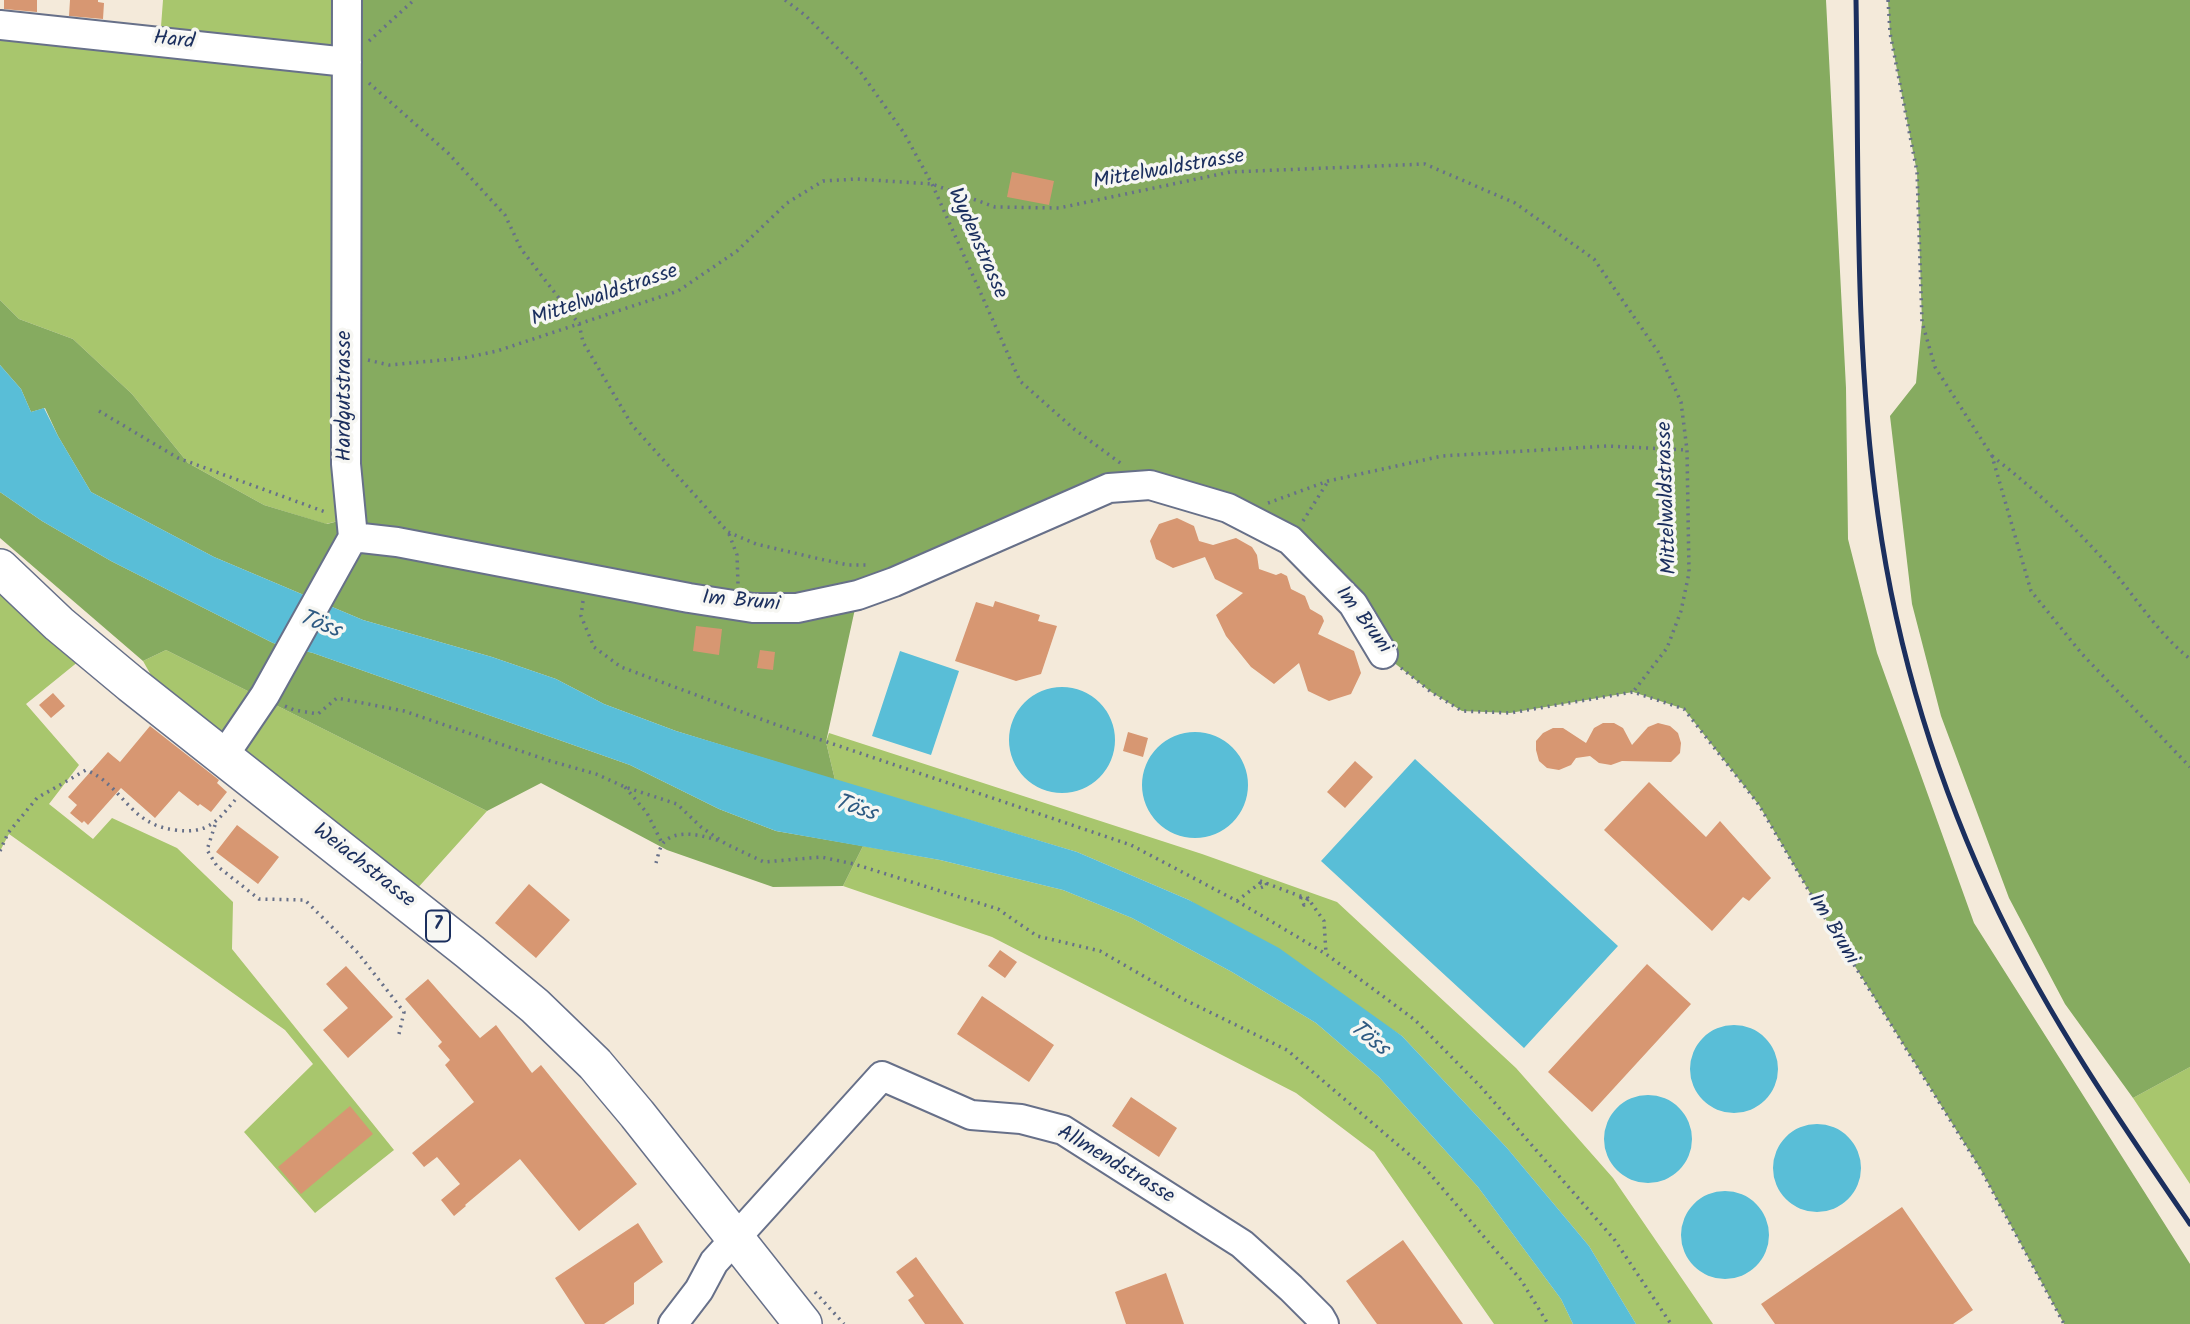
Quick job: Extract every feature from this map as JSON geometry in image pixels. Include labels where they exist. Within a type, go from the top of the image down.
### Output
[{"type":"main road","name":"Weiachstrasse","points":[[0,568],[91,651],[470,951],[535,1006],[595,1064],[803,1324]]},
{"type":"street","name":"Hardgutstrasse","points":[[347,0],[346,464],[351,527]]},
{"type":"street","name":"Hard","points":[[0,24],[347,66]]},
{"type":"street","name":"Im Bruni","points":[[351,527],[397,542],[737,606],[797,608],[858,595],[894,582],[1109,488],[1150,485],[1228,508],[1290,540],[1353,604],[1383,654]]},
{"type":"street","points":[[223,757],[267,692],[340,563],[351,527]]},
{"type":"street","name":"Allmendstrasse","points":[[735,1238],[882,1076],[971,1115],[1021,1119],[1063,1130],[1242,1244],[1291,1288],[1324,1324]]},
{"type":"street","points":[[673,1324],[699,1290],[714,1262],[735,1238]]},
{"type":"path","points":[[414,0],[347,66],[357,72],[456,162],[505,215],[521,249],[579,324],[583,342],[632,425],[728,532],[737,555],[737,606]]},
{"type":"path","name":"Wydenstrasse","points":[[785,0],[806,16],[859,70],[904,133],[932,184],[1020,381],[1074,429],[1150,485]]},
{"type":"path","points":[[1888,0],[1890,33],[1917,172],[1922,322],[1935,367],[1992,456],[2031,591],[2082,654],[2190,767]]},
{"type":"path","name":"Mittelwaldstrasse","points":[[346,355],[389,365],[464,358],[497,351],[678,291],[737,251],[787,203],[823,181],[856,179],[932,184],[995,207],[1059,208],[1230,172],[1425,163],[1515,203],[1594,259],[1659,353],[1681,402],[1688,450],[1689,573],[1681,611],[1667,648],[1633,692]]},
{"type":"path","points":[[99,411],[178,458],[330,514],[351,527]]},
{"type":"path","points":[[1228,508],[1260,506],[1328,481],[1442,456],[1607,446],[1688,450]]},
{"type":"path","points":[[1992,456],[2023,480],[2102,558],[2175,647],[2190,659]]},
{"type":"path","points":[[1290,540],[1328,481]]},
{"type":"path","points":[[728,532],[756,544],[820,559],[848,565],[881,566],[894,582]]},
{"type":"path","points":[[587,578],[581,616],[594,647],[621,667],[777,725],[1131,845],[1237,901],[1326,954],[1415,1020],[1480,1086],[1614,1239],[1671,1324]]},
{"type":"path","name":"Im Bruni","points":[[1383,654],[1431,692],[1462,711],[1510,713],[1633,692],[1684,709],[1759,805],[1817,905],[1980,1170],[2064,1324]]},
{"type":"path","points":[[267,692],[294,710],[312,714],[318,714],[337,698],[404,711],[596,774],[625,787],[677,804],[701,827],[726,844]]},
{"type":"path","points":[[0,850],[8,833],[37,798],[86,770],[99,775],[139,817],[157,828],[192,832],[215,824]]},
{"type":"path","points":[[252,780],[215,824],[207,850],[217,866],[259,899],[305,900],[358,953],[365,965],[398,1002],[404,1012],[399,1034]]},
{"type":"path","points":[[625,787],[647,813],[662,843]]},
{"type":"path","points":[[656,863],[662,843],[675,834],[702,835],[764,862],[821,858],[854,864],[998,909],[1037,936],[1100,951],[1185,1000],[1287,1050],[1426,1168],[1521,1280],[1548,1324]]},
{"type":"path","points":[[1237,901],[1246,894],[1255,887],[1264,880],[1267,886],[1260,888],[1261,881],[1308,899],[1304,905],[1301,898],[1307,897],[1324,921],[1326,954]]},
{"type":"green space","points":[[163,0],[347,0],[350,518],[326,524],[264,505],[188,463],[132,394],[73,339],[19,319],[0,300],[0,32],[160,40]]},
{"type":"green space","points":[[347,0],[1826,0],[1846,388],[1848,539],[1877,653],[1974,923],[2190,1264],[2190,1324],[2064,1324],[1981,1170],[1817,905],[1759,805],[1684,709],[1633,692],[1510,713],[1462,711],[1431,692],[1383,654],[1290,540],[1150,485],[858,595],[826,742],[835,780],[676,731],[604,704],[556,679],[492,657],[363,620],[214,557],[91,492],[45,408],[31,412],[21,389],[0,365],[0,300],[19,319],[73,339],[132,394],[188,463],[264,505],[327,524],[350,518]]},
{"type":"green space","points":[[1888,0],[2190,0],[2190,1067],[2133,1098],[2065,1004],[2009,898],[1941,716],[1912,604],[1890,416],[1916,383],[1922,322],[1917,172],[1890,34]]},
{"type":"green space","points":[[0,492],[42,521],[111,561],[273,643],[313,653],[630,765],[719,809],[776,831],[863,846],[843,886],[773,887],[667,850],[541,783],[487,811],[166,650],[143,661],[0,538]]},
{"type":"green space","points":[[0,590],[79,661],[26,704],[79,765],[49,804],[93,839],[112,818],[177,848],[233,902],[232,949],[394,1150],[315,1213],[244,1132],[313,1064],[285,1030],[9,834],[0,851]]},
{"type":"green space","points":[[166,650],[487,811],[406,901],[177,721],[143,661]]},
{"type":"green space","points":[[829,733],[1202,854],[1337,902],[1516,1068],[1613,1178],[1713,1324],[1636,1324],[1589,1246],[1507,1148],[1402,1036],[1189,900],[1077,852],[835,780],[826,742]]},
{"type":"green space","points":[[863,846],[940,860],[1063,890],[1132,918],[1232,972],[1316,1023],[1379,1077],[1478,1187],[1561,1299],[1573,1324],[1494,1324],[1374,1152],[1296,1093],[992,937],[843,886]]},
{"type":"green space","points":[[2190,1067],[2190,1184],[2133,1098]]},
{"type":"water","name":"Töss","points":[[0,365],[21,389],[31,412],[44,408],[91,492],[214,557],[363,620],[492,657],[556,679],[604,704],[676,731],[1077,852],[1189,900],[1279,948],[1402,1036],[1507,1148],[1589,1246],[1636,1324],[1573,1324],[1561,1299],[1478,1187],[1379,1077],[1316,1023],[1232,972],[1132,918],[1063,890],[940,860],[776,831],[719,809],[630,765],[313,653],[273,643],[111,561],[42,521],[0,492]]},
{"type":"water","points":[[900,651],[959,671],[931,755],[872,736]]},
{"type":"water","points":[[1062,687],[1082,691],[1100,702],[1111,720],[1115,740],[1111,760],[1100,778],[1082,789],[1062,793],[1042,789],[1024,778],[1013,760],[1009,740],[1013,720],[1024,702],[1042,691]]},
{"type":"water","points":[[1195,732],[1215,736],[1233,747],[1244,765],[1248,785],[1244,805],[1233,823],[1215,834],[1195,838],[1175,834],[1157,823],[1146,805],[1142,785],[1146,765],[1157,747],[1175,736]]},
{"type":"water","points":[[1415,759],[1618,946],[1524,1048],[1321,861]]},
{"type":"water","points":[[1734,1025],[1751,1029],[1765,1038],[1774,1052],[1778,1069],[1774,1086],[1765,1100],[1751,1109],[1734,1113],[1717,1109],[1703,1100],[1694,1086],[1690,1069],[1694,1052],[1703,1038],[1717,1029]]},
{"type":"water","points":[[1648,1095],[1665,1099],[1679,1108],[1688,1122],[1692,1139],[1688,1156],[1679,1170],[1665,1179],[1648,1183],[1631,1179],[1617,1170],[1608,1156],[1604,1139],[1608,1122],[1617,1108],[1631,1099]]},
{"type":"water","points":[[1817,1124],[1834,1128],[1848,1137],[1857,1151],[1861,1168],[1857,1185],[1848,1199],[1834,1208],[1817,1212],[1800,1208],[1786,1199],[1777,1185],[1773,1168],[1777,1151],[1786,1137],[1800,1128]]},
{"type":"water","points":[[1725,1191],[1742,1195],[1756,1204],[1765,1218],[1769,1235],[1765,1252],[1756,1266],[1742,1275],[1725,1279],[1708,1275],[1694,1266],[1685,1252],[1681,1235],[1685,1218],[1694,1204],[1708,1195]]},
{"type":"building","points":[[4,0],[37,0],[37,12],[4,9]]},
{"type":"building","points":[[70,0],[98,0],[104,3],[103,19],[69,16]]},
{"type":"building","points":[[1012,172],[1054,181],[1049,205],[1007,197]]},
{"type":"building","points":[[1177,518],[1194,526],[1199,541],[1213,545],[1236,538],[1252,547],[1257,555],[1259,569],[1287,576],[1291,589],[1305,596],[1310,609],[1322,616],[1324,621],[1318,634],[1354,651],[1361,673],[1351,694],[1329,701],[1308,691],[1299,663],[1274,684],[1251,667],[1226,636],[1216,615],[1243,593],[1215,579],[1205,557],[1173,568],[1156,559],[1150,541],[1159,524]]},
{"type":"building","points":[[995,601],[1040,615],[1038,621],[1057,626],[1041,674],[1016,681],[955,661],[976,602],[993,607]]},
{"type":"building","points":[[696,626],[722,629],[719,655],[693,651]]},
{"type":"building","points":[[760,650],[775,652],[773,670],[757,668]]},
{"type":"building","points":[[53,693],[65,706],[51,718],[39,705]]},
{"type":"building","points":[[1603,723],[1614,723],[1623,728],[1632,745],[1648,727],[1658,723],[1670,726],[1678,733],[1680,753],[1671,762],[1622,761],[1611,765],[1599,763],[1590,756],[1576,758],[1571,765],[1559,770],[1547,768],[1539,761],[1536,741],[1543,733],[1553,728],[1563,728],[1586,743],[1594,728]]},
{"type":"building","points":[[150,726],[219,780],[217,783],[227,792],[211,812],[200,804],[198,806],[179,791],[155,818],[121,788],[88,825],[84,821],[82,823],[70,813],[77,805],[68,797],[108,752],[120,762]]},
{"type":"building","points":[[1128,732],[1148,738],[1143,757],[1123,751]]},
{"type":"building","points":[[1355,761],[1373,777],[1345,808],[1327,792]]},
{"type":"building","points":[[1649,782],[1706,837],[1720,821],[1771,878],[1749,901],[1743,897],[1712,931],[1604,830]]},
{"type":"building","points":[[237,825],[279,857],[258,884],[216,852]]},
{"type":"building","points":[[529,884],[570,920],[536,958],[495,923]]},
{"type":"building","points":[[1000,950],[1017,962],[1005,978],[988,966]]},
{"type":"building","points":[[1647,964],[1691,1004],[1592,1112],[1548,1072]]},
{"type":"building","points":[[346,966],[393,1017],[348,1058],[323,1030],[348,1008],[326,984]]},
{"type":"building","points":[[428,979],[480,1038],[496,1025],[532,1073],[541,1065],[637,1184],[579,1231],[520,1159],[454,1216],[441,1200],[460,1184],[437,1157],[424,1167],[412,1153],[474,1102],[445,1065],[450,1060],[438,1046],[442,1042],[405,999]]},
{"type":"building","points":[[982,996],[1054,1045],[1029,1082],[957,1034]]},
{"type":"building","points":[[1131,1097],[1177,1128],[1159,1157],[1112,1126]]},
{"type":"building","points":[[350,1106],[373,1134],[301,1194],[278,1167]]},
{"type":"building","points":[[1902,1207],[1973,1310],[1953,1324],[1775,1324],[1761,1304]]},
{"type":"building","points":[[638,1223],[663,1262],[634,1283],[634,1304],[604,1324],[585,1324],[555,1278]]},
{"type":"building","points":[[1403,1240],[1463,1324],[1377,1324],[1346,1281]]},
{"type":"building","points":[[916,1257],[964,1324],[925,1324],[908,1300],[914,1296],[896,1272]]},
{"type":"building","points":[[1166,1273],[1184,1324],[1126,1324],[1115,1292]]},
{"type":"railway","points":[[1856,0],[1859,258],[1870,451],[1886,566],[1909,668],[1939,768],[1977,866],[1999,913],[2041,994],[2088,1072],[2190,1224]]}]
